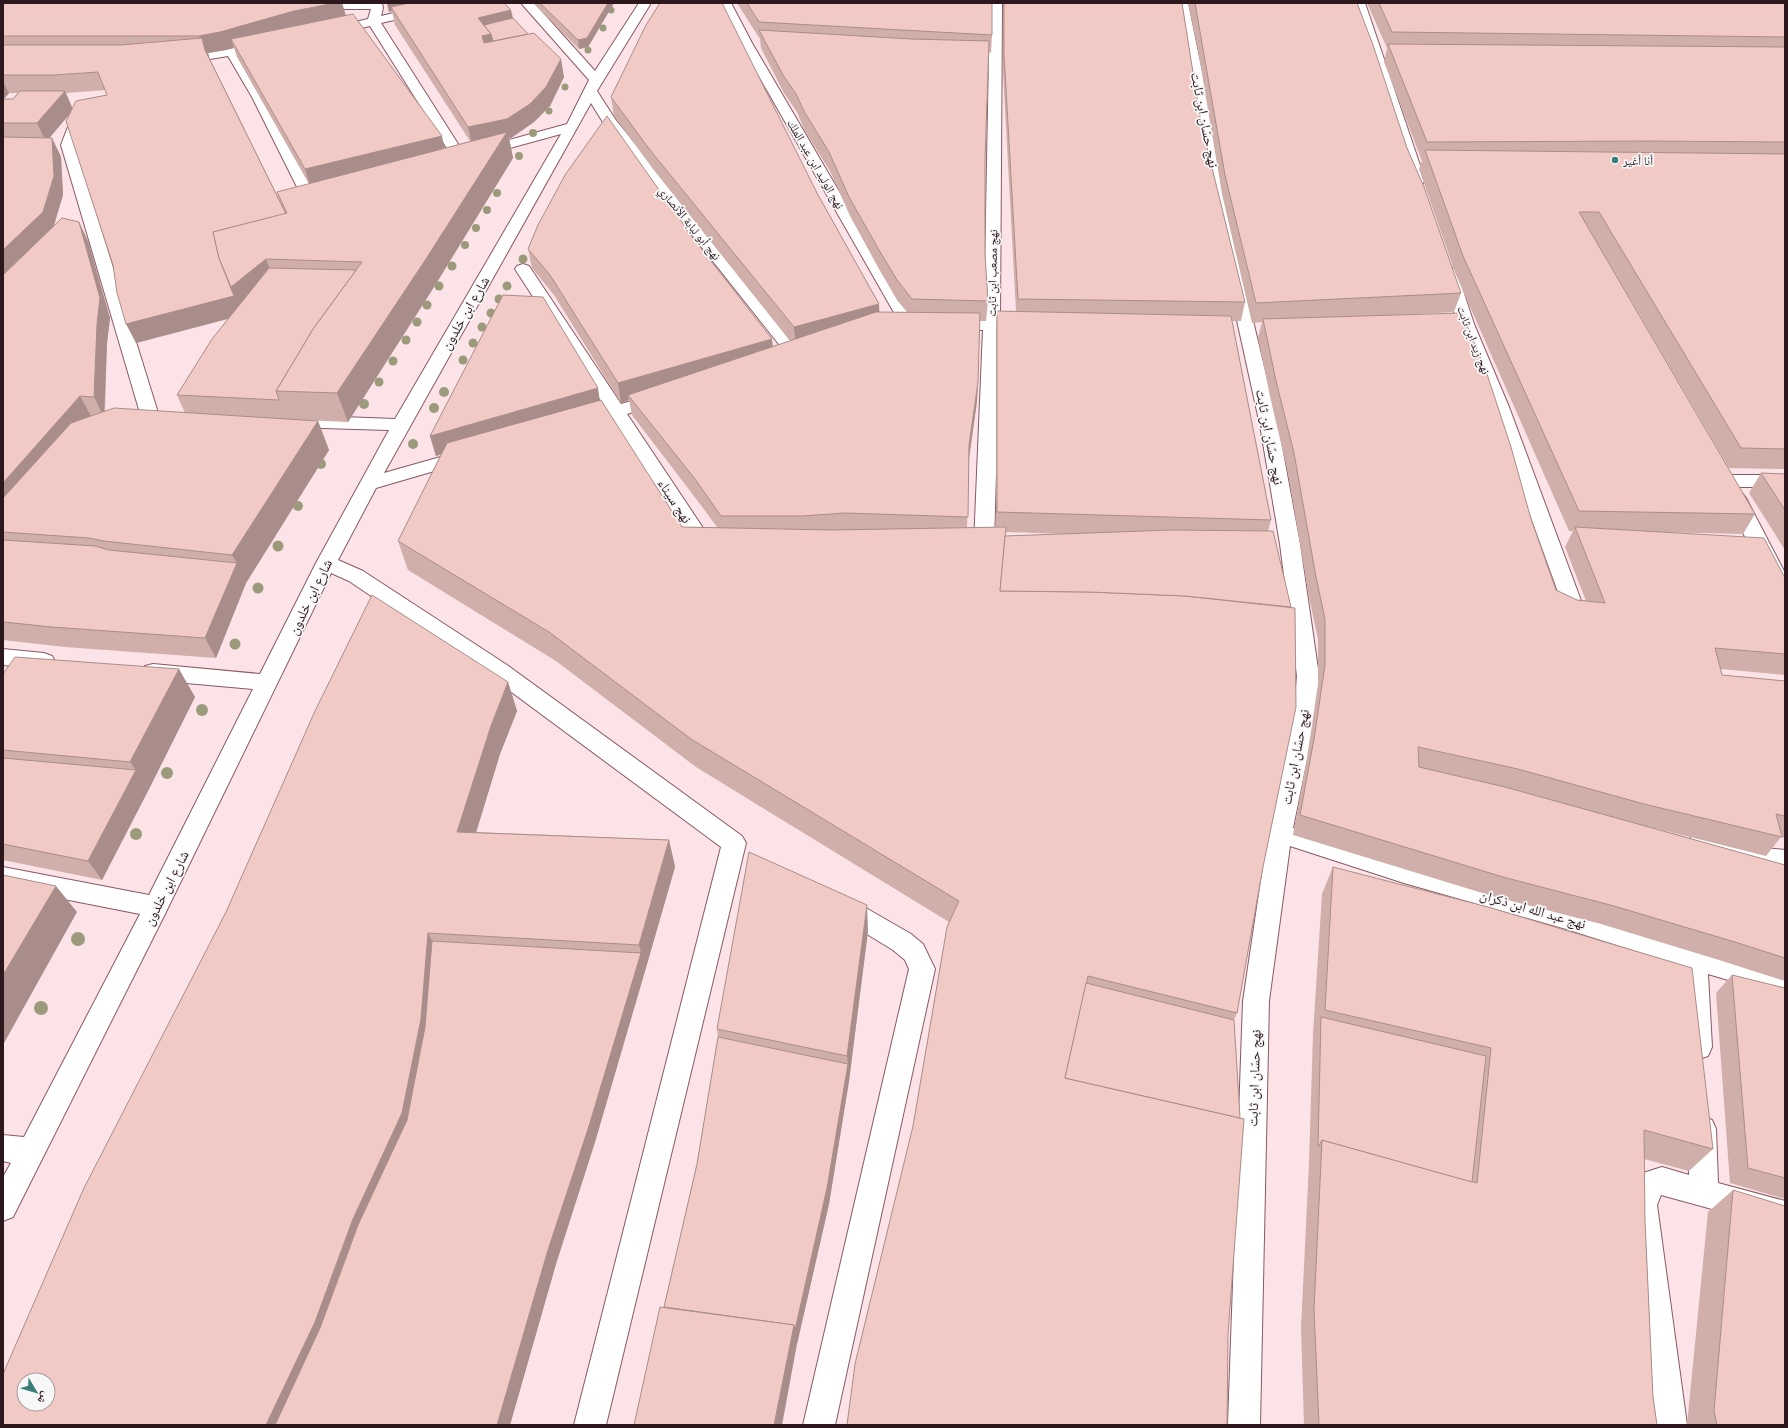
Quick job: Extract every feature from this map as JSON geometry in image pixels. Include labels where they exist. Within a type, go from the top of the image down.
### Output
[{"type":"street","points":[[322,33],[452,3]]},
{"type":"street","name":"نهج أبو لبابة الأنصاري","points":[[527,3],[584,64],[609,121],[795,353]]},
{"type":"street","name":"شارع ابن خلدون","points":[[3,1207],[156,907],[326,563],[368,484],[572,128],[593,85],[645,3]]},
{"type":"street","name":"نهج الوليد ابن عبد الملك","points":[[725,3],[746,43],[914,325],[992,326]]},
{"type":"street","name":"نهج مصعب ابن ثابت","points":[[984,544],[992,326],[988,55],[996,3]]},
{"type":"street","name":"نهج حسّان ابن ثابت","points":[[1182,3],[1246,325],[1268,424],[1282,544],[1308,676],[1304,720],[1280,833],[1256,1002],[1244,1425]]},
{"type":"street","points":[[1359,3],[1424,196]]},
{"type":"street","points":[[298,5],[377,4],[374,22],[460,158]]},
{"type":"street","points":[[167,56],[204,55],[232,52],[277,43]]},
{"type":"street","points":[[746,43],[762,44]]},
{"type":"street","points":[[232,52],[259,98],[306,192],[316,193],[338,188]]},
{"type":"street","points":[[1378,57],[1394,57]]},
{"type":"street","points":[[81,111],[60,145],[83,219],[157,417],[115,427]]},
{"type":"street","points":[[445,161],[572,128]]},
{"type":"street","points":[[1414,166],[1430,166]]},
{"type":"street","name":"نهج زيد ابن ثابت","points":[[1444,256],[1459,324],[1500,407],[1576,614]]},
{"type":"street","name":"نهج سيناء","points":[[523,269],[702,542],[719,546],[735,546]]},
{"type":"street","points":[[992,326],[1039,326]]},
{"type":"street","points":[[566,427],[618,412],[677,392]]},
{"type":"street","points":[[273,420],[401,425]]},
{"type":"street","points":[[368,484],[477,452]]},
{"type":"street","points":[[1785,480],[1724,474],[1759,545],[1785,591]]},
{"type":"street","points":[[1548,538],[1569,539]]},
{"type":"street","points":[[1735,544],[1759,545]]},
{"type":"street","points":[[326,563],[356,576],[499,671],[744,849],[590,1425]]},
{"type":"street","points":[[3,656],[58,662],[36,678]]},
{"type":"street","points":[[137,670],[268,683]]},
{"type":"street","name":"نهج عبد الله ابن ذكران","points":[[1280,833],[1404,873],[1566,918],[1695,960],[1785,986]]},
{"type":"street","points":[[1679,838],[1764,858],[1785,860]]},
{"type":"street","points":[[3,877],[156,907]]},
{"type":"street","points":[[819,1425],[922,969],[914,952],[902,942],[821,894]]},
{"type":"street","points":[[1695,960],[1700,1069]]},
{"type":"street","points":[[1701,1108],[1704,1193]]},
{"type":"street","points":[[3,1148],[31,1152]]},
{"type":"street","points":[[1671,1425],[1642,1205],[1650,1184],[1662,1181],[1785,1215]]},
{"type":"building","points":[[3,3],[335,3],[294,11],[220,32],[199,36],[3,36]]},
{"type":"building","points":[[409,3],[504,3],[511,10],[478,18],[491,34],[482,36],[484,43],[534,33],[561,59],[546,87],[530,104],[507,119],[468,127],[391,7]]},
{"type":"building","points":[[540,3],[608,3],[587,38],[578,40]]},
{"type":"building","points":[[660,3],[722,3],[817,193],[879,304],[794,327],[650,150],[611,97],[646,25]]},
{"type":"building","points":[[747,3],[992,3],[992,35],[759,22]]},
{"type":"building","points":[[1004,3],[1182,3],[1201,123],[1245,302],[1018,299],[1004,54]]},
{"type":"building","points":[[1195,3],[1357,3],[1373,45],[1407,148],[1424,187],[1461,293],[1256,303],[1225,175]]},
{"type":"building","points":[[1379,3],[1785,3],[1785,37],[1392,32]]},
{"type":"building","points":[[353,14],[442,136],[305,169],[231,39]]},
{"type":"building","points":[[513,18],[528,34],[493,41],[491,34],[484,25]]},
{"type":"building","points":[[759,30],[911,39],[989,41],[985,159],[985,254],[988,301],[912,299],[897,280],[879,250],[849,197],[829,152],[805,113],[796,94],[783,75]]},
{"type":"building","points":[[202,38],[205,50],[286,214],[213,232],[219,258],[234,296],[126,324],[117,293],[113,265],[66,121],[76,101],[107,95],[98,72],[54,75],[3,75],[3,45],[121,45]]},
{"type":"building","points":[[1388,44],[1785,47],[1785,142],[1427,142]]},
{"type":"building","points":[[20,91],[65,91],[37,123],[3,123],[3,99],[13,99]]},
{"type":"building","points":[[607,116],[693,238],[772,339],[618,383],[550,275],[528,249],[538,225],[565,175]]},
{"type":"building","points":[[507,132],[426,259],[337,393],[276,391],[313,329],[362,262],[266,259],[231,287],[219,258],[213,232],[287,213],[277,192]]},
{"type":"building","points":[[3,137],[52,138],[54,176],[43,212],[3,250]]},
{"type":"building","points":[[1425,150],[1785,154],[1785,449],[1741,448],[1599,212],[1579,212],[1755,514],[1579,511],[1463,256]]},
{"type":"building","points":[[62,218],[79,222],[100,298],[97,324],[94,397],[80,396],[3,483],[3,275]]},
{"type":"building","points":[[269,268],[356,270],[313,329],[276,391],[279,400],[177,395],[212,339]]},
{"type":"building","points":[[503,295],[543,297],[598,388],[430,436]]},
{"type":"building","points":[[997,311],[1231,316],[1271,520],[997,512]]},
{"type":"building","points":[[876,312],[980,313],[978,382],[969,445],[968,517],[845,513],[802,516],[721,516],[695,479],[628,395]]},
{"type":"building","points":[[1462,313],[1487,374],[1511,447],[1531,519],[1556,590],[1577,600],[1605,603],[1575,527],[1764,538],[1785,578],[1785,654],[1715,648],[1722,675],[1785,681],[1785,816],[1776,814],[1782,837],[1644,804],[1518,769],[1418,747],[1419,767],[1505,787],[1785,865],[1785,958],[1614,906],[1503,877],[1300,815],[1314,739],[1325,665],[1325,619],[1294,453],[1276,381],[1263,319]]},
{"type":"building","points":[[601,400],[682,527],[832,530],[1006,527],[1000,591],[1090,592],[1185,596],[1295,608],[1296,707],[1263,867],[1237,1013],[1088,976],[1065,1078],[1244,1119],[1228,1334],[1227,1425],[847,1425],[855,1364],[913,1126],[947,927],[959,901],[691,739],[549,632],[398,541],[447,443]]},
{"type":"building","points":[[114,408],[318,421],[232,555],[104,541],[89,538],[3,532],[3,498],[71,423]]},
{"type":"building","points":[[1761,473],[1785,474],[1785,510]]},
{"type":"building","points":[[1172,530],[1273,531],[1291,607],[1185,596],[1090,592],[1000,591],[1005,536]]},
{"type":"building","points":[[3,540],[95,546],[109,550],[237,563],[205,638],[52,627],[3,622]]},
{"type":"building","points":[[372,595],[508,682],[491,726],[457,832],[669,840],[639,945],[428,933],[421,1019],[402,1113],[353,1219],[315,1322],[266,1425],[3,1425],[3,1374],[84,1188],[226,912],[315,711]]},
{"type":"building","points":[[15,657],[179,669],[130,762],[3,750],[3,674]]},
{"type":"building","points":[[3,758],[136,770],[88,861],[3,844]]},
{"type":"building","points":[[749,852],[867,905],[847,1056],[717,1029]]},
{"type":"building","points":[[1333,867],[1488,907],[1692,968],[1713,1149],[1644,1130],[1645,1221],[1653,1397],[1657,1425],[1319,1425],[1314,1309],[1322,1140],[1477,1183],[1491,1048],[1325,1010]]},
{"type":"building","points":[[3,875],[56,886],[3,975]]},
{"type":"building","points":[[432,941],[641,953],[589,1126],[548,1250],[497,1425],[275,1425],[320,1328],[358,1225],[407,1120],[425,1027]]},
{"type":"building","points":[[1732,975],[1785,988],[1785,1178],[1748,1168]]},
{"type":"building","points":[[1086,983],[1234,1020],[1240,1118],[1065,1078]]},
{"type":"building","points":[[1321,1017],[1486,1056],[1472,1182],[1322,1140],[1318,1147]]},
{"type":"building","points":[[718,1037],[848,1064],[827,1188],[795,1330],[794,1325],[664,1307],[697,1164]]},
{"type":"building","points":[[1733,1190],[1785,1206],[1785,1425],[1717,1425],[1714,1411]]},
{"type":"building","points":[[660,1307],[794,1325],[774,1425],[634,1425]]},
{"type":"place","name":"أنا أغير","points":[[1615,160]]}]
